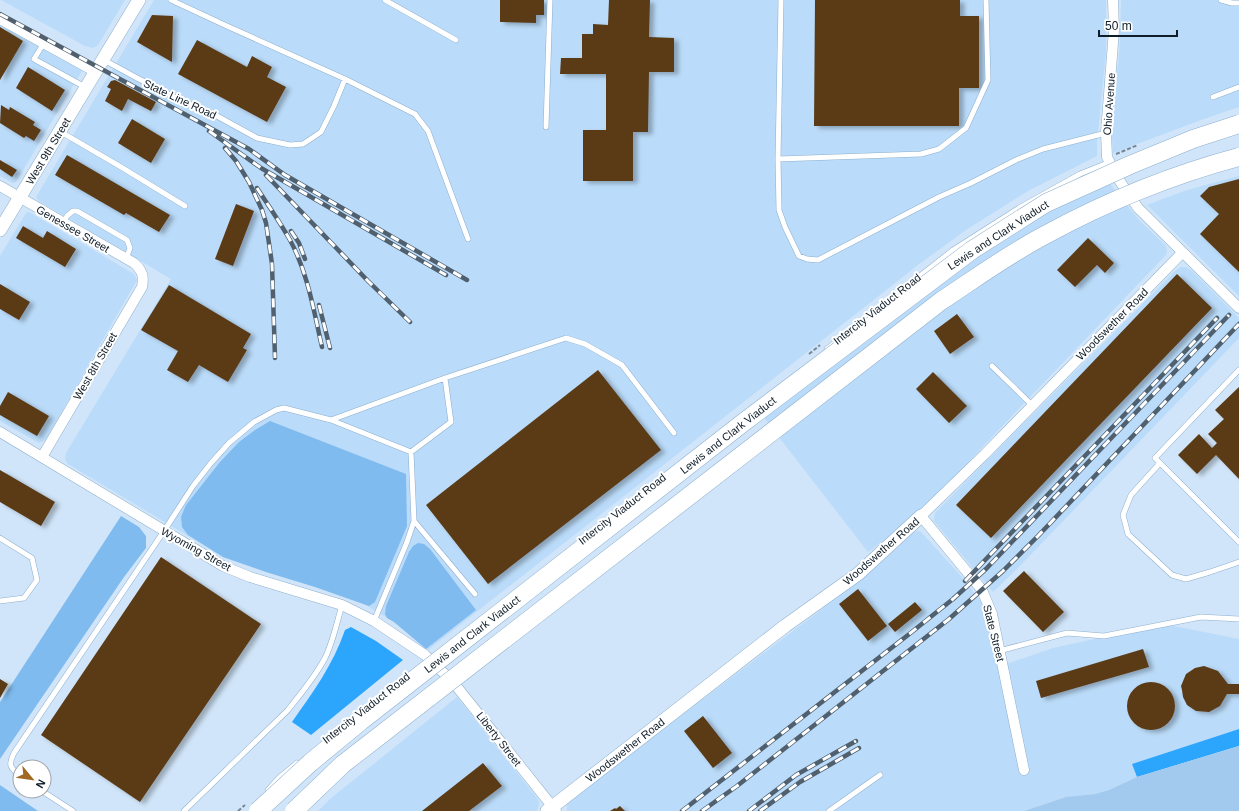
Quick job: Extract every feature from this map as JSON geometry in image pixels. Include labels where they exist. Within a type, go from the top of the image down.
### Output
[{"type":"highway","name":"Lewis and Clark Viaduct","points":[[258,811],[310,762],[361,721],[744,422],[972,250],[1046,203],[1137,162],[1193,139],[1239,124]]},
{"type":"highway","points":[[294,811],[343,764],[941,301],[1039,238],[1098,208],[1200,168],[1239,157]]},
{"type":"street","name":"West 9th Street","points":[[0,230],[139,0]]},
{"type":"street","name":"Ohio Avenue","points":[[1114,0],[1114,30],[1106,133],[1107,156],[1117,177],[1138,208],[1239,308]]},
{"type":"street","points":[[0,19],[96,72]]},
{"type":"street","name":"Genessee Street","points":[[0,186],[126,259],[140,268],[142,274]]},
{"type":"street","name":"Woodswether Road","points":[[551,810],[785,626],[858,574],[985,454],[1182,253]]},
{"type":"street","name":"West 8th Street","points":[[42,457],[142,287],[144,278],[142,274]]},
{"type":"street","name":"Wyoming Street","points":[[0,432],[164,532],[223,566],[250,577],[342,605],[374,621],[430,659],[441,669]]},
{"type":"street","name":"State Street","points":[[921,516],[982,590],[992,614],[1024,770]]},
{"type":"street","name":"Liberty Street","points":[[441,669],[453,682],[551,810]]},
{"type":"lane","points":[[171,0],[345,79],[415,114],[428,131],[468,239]]},
{"type":"lane","points":[[385,0],[456,40]]},
{"type":"lane","points":[[546,126],[550,0]]},
{"type":"lane","points":[[780,0],[778,197],[785,227],[799,256],[807,259],[818,260],[939,197],[971,183],[1016,160],[1044,149],[1106,133]]},
{"type":"lane","points":[[778,159],[921,154],[939,149],[954,138],[966,128],[988,80],[986,0]]},
{"type":"lane","points":[[1221,0],[1239,3]]},
{"type":"lane","points":[[44,43],[34,59],[86,87]]},
{"type":"lane","name":"State Line Road","points":[[103,59],[137,78],[180,100],[217,116],[257,138],[290,146],[303,144],[321,132],[345,79]]},
{"type":"lane","points":[[1213,98],[1239,87]]},
{"type":"lane","points":[[60,131],[185,206]]},
{"type":"lane","name":"Intercity Viaduct Road","points":[[822,352],[953,250],[1019,208],[1080,174],[1110,162]]},
{"type":"lane","points":[[63,223],[72,211],[77,211],[127,240],[130,248],[126,259]]},
{"type":"lane","points":[[331,420],[444,378],[566,338],[585,344],[622,365],[674,433]]},
{"type":"lane","points":[[992,366],[1032,405]]},
{"type":"lane","points":[[1239,370],[1154,458],[1239,542]]},
{"type":"lane","points":[[411,452],[451,422],[444,378]]},
{"type":"lane","points":[[12,770],[10,762],[14,753],[164,532],[193,486],[229,443],[254,422],[276,410],[284,408],[331,420],[411,452]]},
{"type":"lane","points":[[374,621],[407,542],[414,521],[411,452]]},
{"type":"lane","points":[[1160,463],[1131,495],[1123,515],[1128,534],[1172,575],[1186,579],[1239,562]]},
{"type":"lane","points":[[414,521],[475,594]]},
{"type":"lane","points":[[0,538],[32,558],[37,580],[24,598],[0,601]]},
{"type":"lane","points":[[184,811],[287,711],[301,694],[325,658],[334,634],[342,605]]},
{"type":"lane","points":[[999,651],[1067,633],[1104,636],[1201,617],[1239,619]]},
{"type":"lane","points":[[264,794],[280,777],[303,758]]},
{"type":"lane","points":[[829,811],[880,775]]},
{"type":"lane","points":[[52,797],[73,811]]},
{"type":"shaded area","points":[[1,0],[125,0],[98,45],[93,48],[85,46]]},
{"type":"shaded area","points":[[154,0],[1106,0],[1106,51],[1097,156],[1028,191],[966,230],[918,265],[428,650],[394,622],[364,604],[223,557],[68,464],[66,461],[66,453],[171,279],[39,201],[36,197]]},
{"type":"shaded area","points":[[1121,0],[1239,0],[1239,107],[1113,153],[1112,137],[1120,41]]},
{"type":"shaded area","points":[[0,23],[83,69],[16,182],[13,183],[0,176]]},
{"type":"shaded area","points":[[1239,176],[1239,296],[1147,205],[1187,190]]},
{"type":"shaded area","points":[[1109,181],[1115,191],[1140,221],[1165,245],[1167,251],[1166,255],[946,485],[901,527],[868,552],[761,414],[991,243]]},
{"type":"shaded area","points":[[29,212],[134,274],[137,280],[48,436],[45,440],[39,443],[0,421],[0,256],[26,213]]},
{"type":"shaded area","points":[[1181,267],[1186,267],[1191,270],[1239,318],[1239,338],[1017,569],[993,592],[934,521],[935,513],[1176,270]]},
{"type":"shaded area","points":[[270,421],[406,474],[407,526],[375,602],[369,606],[223,557],[188,535],[182,527],[181,517],[186,505],[220,462],[239,442]]},
{"type":"shaded area","points":[[121,516],[139,527],[146,536],[146,548],[124,577],[0,759],[0,702]]},
{"type":"shaded area","points":[[919,531],[961,576],[981,602],[989,626],[998,667],[1053,648],[1164,624],[1239,639],[1239,729],[1132,764],[1137,777],[1109,790],[1095,794],[1066,797],[1024,811],[567,811],[567,805],[570,800],[863,578],[914,532]]},
{"type":"shaded area","points":[[418,543],[424,544],[430,549],[476,610],[426,649],[394,622],[387,618],[385,614],[386,606],[409,552],[413,546]]},
{"type":"shaded area","points":[[351,627],[376,641],[403,660],[311,735],[292,722],[315,689],[335,655],[345,630]]},
{"type":"shaded area","points":[[457,697],[537,798],[539,802],[538,809],[536,811],[318,811],[330,799]]},
{"type":"shaded area","points":[[1239,729],[1239,746],[1137,777],[1132,764]]},
{"type":"shaded area","points":[[1239,746],[1239,811],[1024,811],[1066,797],[1095,794],[1109,790],[1137,777]]},
{"type":"shaded area","points":[[0,785],[12,793],[12,799],[20,799],[38,811],[0,811]]},
{"type":"building","points":[[500,0],[544,0],[544,15],[536,15],[536,23],[500,22]]},
{"type":"building","points":[[609,0],[650,0],[649,37],[674,38],[674,72],[649,72],[648,132],[633,132],[633,181],[583,181],[583,130],[606,130],[606,74],[560,74],[561,58],[582,58],[582,34],[593,34],[593,24],[608,25]]},
{"type":"building","points":[[815,0],[960,0],[960,16],[979,16],[979,88],[959,88],[959,126],[814,126]]},
{"type":"building","points":[[152,15],[173,16],[172,62],[137,42]]},
{"type":"building","points":[[0,27],[23,41],[0,80]]},
{"type":"building","points":[[197,40],[247,67],[252,56],[272,67],[267,77],[286,87],[267,122],[178,74]]},
{"type":"building","points":[[28,67],[65,90],[52,111],[16,88]]},
{"type":"building","points":[[115,80],[156,102],[151,111],[128,99],[122,111],[105,101],[111,89],[107,87],[111,81]]},
{"type":"building","points":[[1,105],[9,110],[10,107],[35,122],[33,125],[41,130],[34,141],[26,136],[24,138],[0,123]]},
{"type":"building","points":[[132,119],[165,139],[151,163],[118,143]]},
{"type":"building","points":[[67,155],[170,215],[159,232],[126,213],[124,215],[55,175]]},
{"type":"building","points":[[0,160],[17,170],[12,177],[0,169]]},
{"type":"building","points":[[1239,179],[1239,272],[1200,234],[1219,214],[1200,196],[1209,187]]},
{"type":"building","points":[[236,204],[254,211],[233,266],[215,259]]},
{"type":"building","points":[[23,226],[43,238],[47,231],[76,249],[65,267],[16,238]]},
{"type":"building","points":[[1088,238],[1114,263],[1105,273],[1097,265],[1075,287],[1057,270]]},
{"type":"building","points":[[1177,274],[1212,308],[991,538],[956,505]]},
{"type":"building","points":[[0,284],[30,302],[19,320],[0,309]]},
{"type":"building","points":[[169,285],[251,334],[243,348],[247,350],[228,382],[199,365],[188,382],[167,370],[178,351],[141,330]]},
{"type":"building","points":[[957,314],[974,337],[950,354],[934,331]]},
{"type":"building","points":[[598,370],[661,450],[488,584],[426,505]]},
{"type":"building","points":[[933,372],[967,406],[949,423],[916,389]]},
{"type":"building","points":[[1239,387],[1239,479],[1216,455],[1197,474],[1178,455],[1199,434],[1212,448],[1217,443],[1208,434],[1224,419],[1215,410]]},
{"type":"building","points":[[8,392],[49,416],[37,436],[0,415],[0,406]]},
{"type":"building","points":[[0,470],[55,502],[41,526],[0,502]]},
{"type":"building","points":[[161,557],[261,624],[140,802],[41,735]]},
{"type":"building","points":[[1024,571],[1064,612],[1043,632],[1003,591]]},
{"type":"building","points":[[858,589],[887,626],[868,641],[839,604]]},
{"type":"building","points":[[915,602],[922,610],[895,632],[888,624]]},
{"type":"building","points":[[1143,649],[1149,667],[1041,698],[1036,681]]},
{"type":"building","points":[[1204,666],[1218,671],[1228,684],[1239,684],[1239,694],[1227,694],[1220,706],[1209,712],[1196,711],[1187,705],[1183,697],[1181,686],[1186,674],[1195,668]]},
{"type":"building","points":[[0,679],[8,684],[0,698]]},
{"type":"building","points":[[1146,682],[1156,682],[1165,686],[1171,692],[1174,697],[1174,715],[1165,726],[1156,730],[1146,730],[1137,726],[1131,720],[1127,711],[1127,701],[1131,692],[1137,686]]},
{"type":"building","points":[[703,716],[732,753],[713,768],[684,731]]},
{"type":"building","points":[[483,763],[502,786],[469,811],[422,811]]},
{"type":"building","points":[[620,806],[625,811],[610,811],[615,808],[616,809]]},
{"type":"railway","points":[[0,14],[249,149],[285,175],[467,280]]},
{"type":"railway","points":[[209,131],[261,168],[446,275]]},
{"type":"railway","points":[[225,148],[236,161],[249,182],[262,210],[266,223],[272,264],[275,358]]},
{"type":"railway","points":[[266,175],[368,281],[410,322]]},
{"type":"railway","points":[[257,188],[290,240],[296,253],[310,293],[322,347]]},
{"type":"railway","points":[[291,231],[299,243],[305,259]]},
{"type":"railway","points":[[319,305],[330,348]]},
{"type":"railway","points":[[682,811],[953,599],[986,569],[1229,315]]},
{"type":"railway","points":[[965,581],[1217,318]]},
{"type":"railway","points":[[702,811],[737,786],[949,619],[1003,571],[1239,324]]},
{"type":"railway","points":[[749,811],[796,775],[856,741]]},
{"type":"railway","points":[[760,811],[800,782],[859,748]]}]
